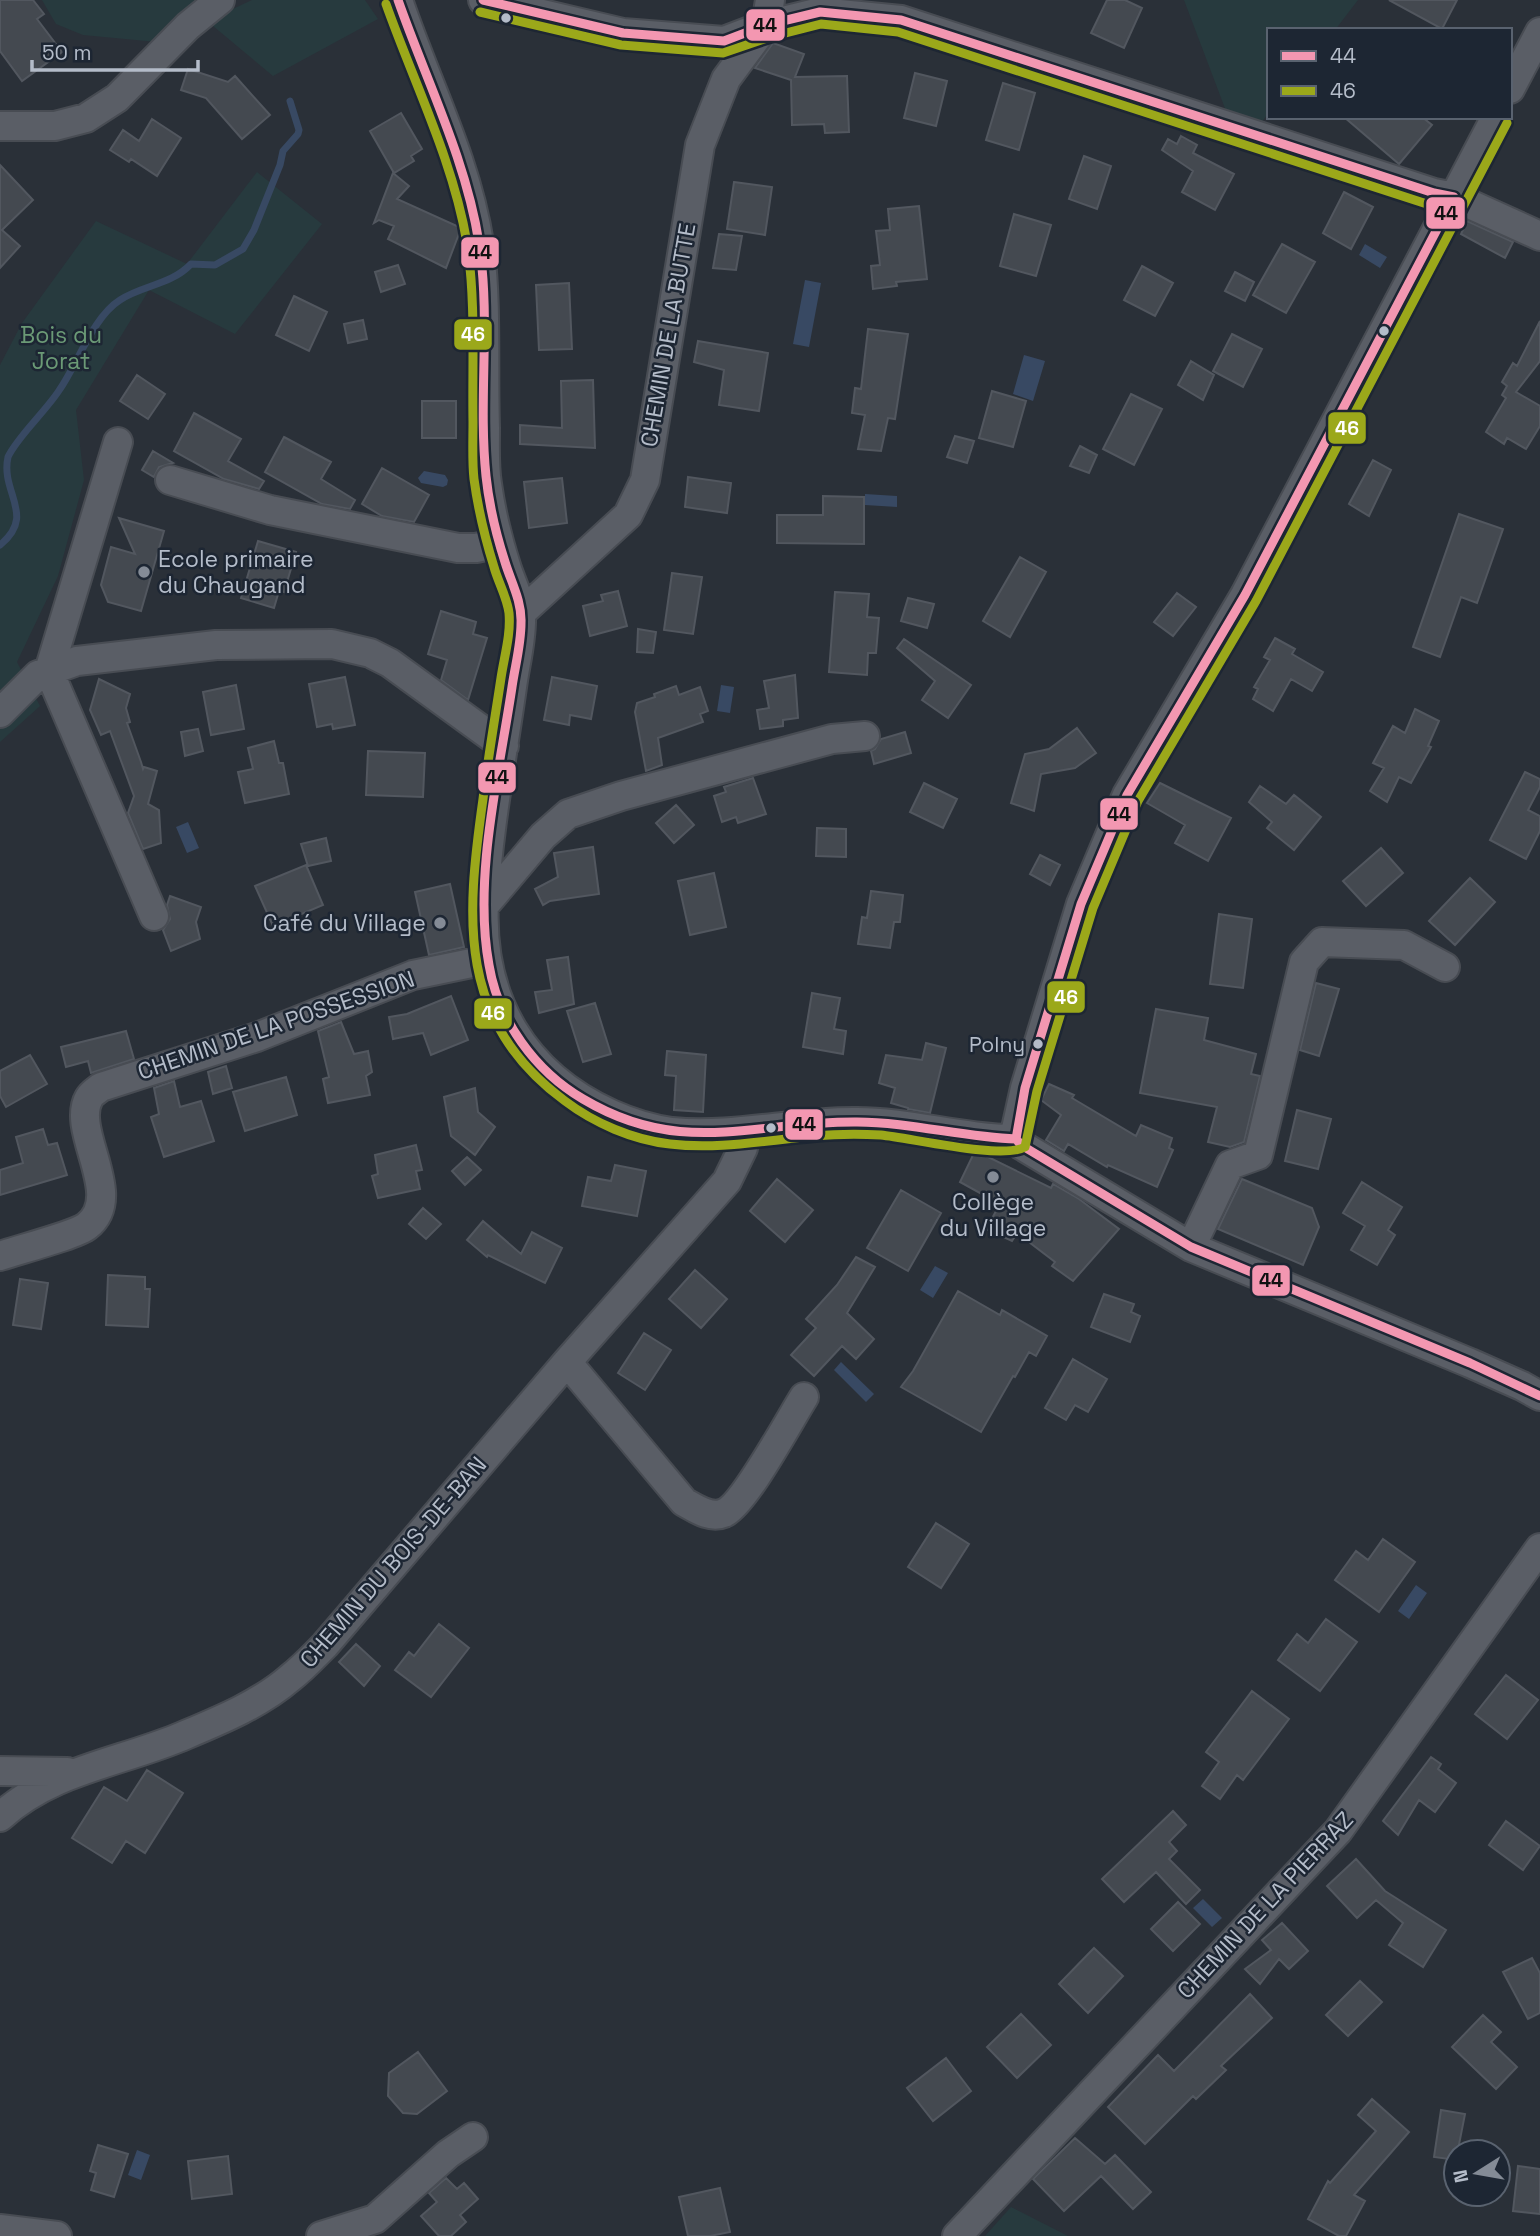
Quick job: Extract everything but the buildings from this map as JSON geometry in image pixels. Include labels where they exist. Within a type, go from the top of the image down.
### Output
[{"type":"street","points":[[0,126],[55,126],[86,118],[117,98],[188,26],[220,0]]},
{"type":"street","points":[[398,0],[412,43],[427,73],[449,132],[474,215],[481,278],[486,480],[499,543],[521,613],[484,906],[486,960],[500,1007],[525,1048],[552,1080],[583,1101],[637,1125],[674,1132],[744,1131],[856,1122],[905,1126],[989,1139],[1016,1139]]},
{"type":"street","points":[[483,0],[623,33],[724,41],[768,12],[820,12],[901,20],[1434,193],[1454,197],[1540,236]]},
{"type":"street","name":"CHEMIN DE LA BUTTE","points":[[521,613],[628,515],[645,480],[700,145],[726,79],[768,12]]},
{"type":"street","points":[[1512,85],[1540,32]]},
{"type":"street","points":[[1495,119],[1245,595],[1127,796],[1082,904],[1025,1088],[1016,1139],[1021,1145],[1191,1247],[1491,1372],[1540,1396]]},
{"type":"street","points":[[118,442],[49,671],[154,916]]},
{"type":"street","points":[[170,480],[270,510],[458,548],[499,543]]},
{"type":"street","points":[[0,713],[38,675],[77,661],[216,645],[332,645],[354,648],[390,663],[504,746]]},
{"type":"street","points":[[484,906],[543,836],[568,814],[621,796],[832,739],[865,736]]},
{"type":"street","points":[[1191,1247],[1230,1165],[1258,1155],[1304,962],[1322,942],[1404,945],[1445,967]]},
{"type":"street","name":"CHEMIN DE LA POSSESSION","points":[[0,1256],[86,1228],[99,1212],[101,1192],[85,1116],[89,1098],[101,1087],[257,1037],[413,975],[486,960]]},
{"type":"street","name":"CHEMIN DU BOIS-DE-BAN","points":[[0,1818],[16,1803],[44,1785],[177,1738],[239,1711],[289,1679],[325,1645],[567,1362],[727,1181],[743,1148],[744,1131]]},
{"type":"street","points":[[567,1362],[684,1502],[705,1514],[724,1513],[740,1500],[804,1396]]},
{"type":"street","name":"CHEMIN DE LA PIERRAZ","points":[[957,2236],[1338,1831],[1540,1548]]},
{"type":"street","name":"CHEMIN DU BOIS-DE-BAN","points":[[0,1771],[76,1772]]},
{"type":"street","points":[[321,2236],[375,2219],[447,2154],[473,2137]]},
{"type":"street","points":[[0,2229],[57,2236]]},
{"type":"green space","points":[[42,0],[209,0],[157,42],[83,35],[56,24]]},
{"type":"green space","points":[[252,0],[365,0],[378,19],[273,76],[207,21]]},
{"type":"green space","points":[[1184,0],[1358,0],[1337,28],[1267,28],[1267,115],[1259,125],[1226,111]]},
{"type":"green space","name":"Bois du Jorat","points":[[257,172],[322,224],[235,334],[149,290],[76,410],[84,480],[58,576],[17,662],[40,706],[0,742],[0,365],[22,323],[96,221],[187,264]]},
{"type":"green space","points":[[1011,2207],[1068,2236],[985,2236]]},
{"type":"water","points":[[1365,244],[1387,257],[1380,268],[1359,255]]},
{"type":"water","points":[[805,280],[821,283],[809,347],[793,344]]},
{"type":"water","points":[[1024,355],[1045,361],[1033,401],[1013,394]]},
{"type":"water","points":[[424,471],[445,475],[447,485],[443,487],[421,483],[418,478]]},
{"type":"water","points":[[865,494],[897,496],[897,507],[865,505]]},
{"type":"water","points":[[721,685],[734,687],[730,713],[717,711]]},
{"type":"water","points":[[188,822],[199,848],[187,853],[176,827]]},
{"type":"water","points":[[935,1266],[948,1273],[933,1298],[920,1290]]},
{"type":"water","points":[[841,1362],[874,1394],[866,1402],[834,1370]]},
{"type":"water","points":[[1416,1585],[1427,1593],[1409,1619],[1398,1611]]},
{"type":"water","points":[[1203,1899],[1222,1918],[1212,1927],[1193,1908]]},
{"type":"water","points":[[137,2150],[150,2155],[141,2180],[128,2175]]},
{"type":"waterway","points":[[0,545],[16,524],[17,513],[7,470],[12,449],[54,397],[94,329],[110,308],[129,295],[166,281],[191,264],[215,265],[243,249],[254,230],[283,151],[298,134],[290,101]]},
{"type":"transit line","name":"44","points":[[398,0],[455,150],[473,212],[479,243],[484,301],[483,418],[486,476],[496,530],[521,615],[519,647],[490,826],[484,898],[489,965],[501,1005],[510,1024],[535,1059],[566,1087],[619,1117],[653,1127],[686,1132],[718,1132],[857,1122],[897,1124],[1016,1139]]},
{"type":"transit line","name":"44","points":[[483,0],[623,33],[724,41],[766,25],[820,12],[901,20],[1434,193],[1454,197],[1245,595],[1127,795],[1081,904],[1025,1088],[1016,1139]]},
{"type":"transit line","name":"46","points":[[386,4],[443,152],[461,212],[470,265],[473,310],[474,479],[485,534],[509,613],[508,638],[489,753],[473,886],[477,965],[487,1002],[504,1037],[530,1070],[565,1101],[601,1123],[628,1134],[656,1142],[688,1146],[856,1134],[881,1135],[978,1150],[1014,1150],[1025,1147],[1037,1091],[1093,908],[1138,801],[1256,601],[1507,123]]},
{"type":"transit line","name":"46","points":[[480,12],[621,45],[723,53],[821,24],[898,32],[1430,205],[1452,209]]},
{"type":"transit line","name":"44","points":[[1016,1139],[1021,1145],[1191,1247],[1470,1363],[1540,1396]]},
{"type":"place","name":"Ecole primaire du Chaugand","points":[[144,572]]},
{"type":"place","name":"Café du Village","points":[[440,923]]},
{"type":"place","name":"Polny","points":[[1038,1044]]},
{"type":"place","name":"Collège du Village","points":[[993,1177]]}]
